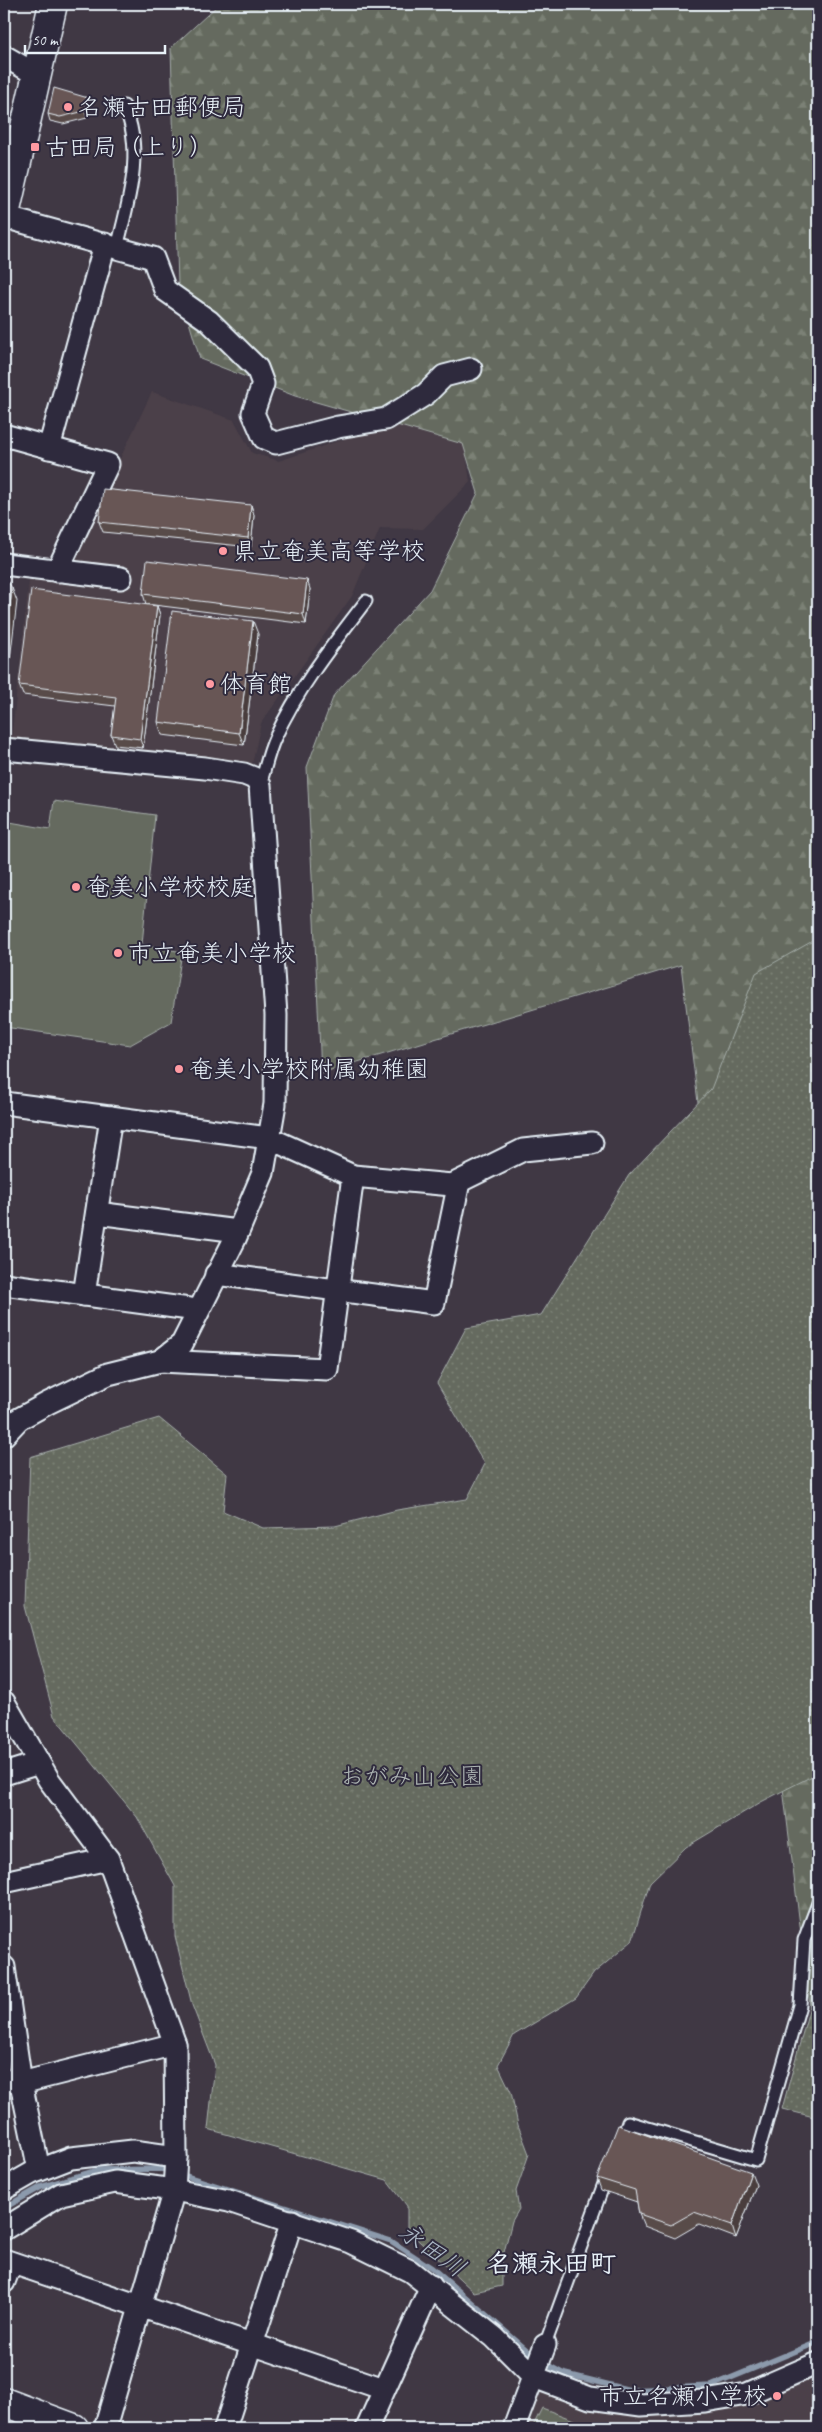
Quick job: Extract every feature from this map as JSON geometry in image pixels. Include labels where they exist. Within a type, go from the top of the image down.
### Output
[{"type":"main road","points":[[4,218],[53,4]]},
{"type":"main road","points":[[4,2402],[74,2428]]},
{"type":"street","points":[[4,56],[36,75]]},
{"type":"street","points":[[4,218],[153,258],[165,290],[209,321],[257,368],[263,384],[253,413],[264,438],[276,443],[338,426],[386,419],[426,394],[444,376],[471,369]]},
{"type":"street","points":[[49,448],[111,246]]},
{"type":"street","points":[[4,435],[108,464],[57,571]]},
{"type":"street","points":[[4,564],[120,578]]},
{"type":"street","points":[[4,749],[205,768],[244,774],[254,778],[260,785],[276,1015],[275,1104],[263,1174],[238,1231],[197,1310],[182,1344],[160,1361]]},
{"type":"street","points":[[4,1103],[269,1138],[353,1176],[452,1185],[524,1150],[592,1144]]},
{"type":"street","points":[[84,1295],[111,1117]]},
{"type":"street","points":[[4,1435],[19,1419],[73,1390],[108,1374],[160,1361],[326,1369],[353,1176]]},
{"type":"street","points":[[216,1274],[434,1303],[459,1182]]},
{"type":"street","points":[[97,1213],[238,1231]]},
{"type":"street","points":[[4,1284],[197,1310]]},
{"type":"street","points":[[4,1702],[38,1763],[108,1859],[175,2044],[176,2157],[174,2190],[105,2428]]},
{"type":"street","points":[[4,1774],[38,1763]]},
{"type":"street","points":[[4,1882],[108,1859]]},
{"type":"street","points":[[4,1966],[12,2082],[39,2170]]},
{"type":"street","points":[[12,2082],[175,2044]]},
{"type":"street","points":[[4,2189],[39,2170],[71,2158],[133,2151],[176,2157]]},
{"type":"street","points":[[4,2228],[61,2194],[115,2182],[174,2190],[229,2201],[351,2242],[410,2271],[494,2337],[534,2377],[590,2398],[641,2405],[705,2401],[747,2394],[818,2363]]},
{"type":"street","points":[[225,2428],[292,2221]]},
{"type":"street","points":[[6,2268],[141,2306],[384,2389]]},
{"type":"street","points":[[368,2428],[431,2286]]},
{"type":"street","points":[[514,2428],[545,2345]]},
{"type":"lane","points":[[111,246],[132,185],[134,144],[130,121],[124,106]]},
{"type":"lane","points":[[260,785],[275,738],[301,692],[326,653],[366,601]]},
{"type":"lane","points":[[545,2345],[628,2122],[756,2160],[800,2005],[804,1940],[818,1903]]},
{"type":"shaded area","name":"県立奄美高等学校","points":[[152,392],[234,420],[252,453],[279,461],[386,425],[496,410],[466,455],[470,482],[423,529],[380,528],[352,596],[261,723],[252,764],[11,742],[30,573],[63,578]]},
{"type":"shaded area","name":"市立名瀬小学校","points":[[818,2363],[818,2428],[513,2428],[534,2377],[590,2398],[705,2401]]},
{"type":"green space","points":[[219,4],[818,4],[818,2007],[810,2006],[681,965],[321,1073],[307,767],[334,695],[430,590],[478,493],[463,444],[295,396],[200,359],[178,285],[171,48]]},
{"type":"green space","name":"奄美小学校校庭","points":[[54,801],[155,815],[142,944],[182,952],[171,1022],[130,1045],[4,1027],[4,821],[50,829]]},
{"type":"green space","name":"おがみ山公園","points":[[818,938],[818,1773],[761,1802],[686,1847],[650,1882],[632,1941],[594,1973],[576,1998],[514,2035],[498,2065],[511,2092],[518,2125],[529,2154],[516,2191],[519,2209],[512,2221],[502,2260],[502,2286],[474,2292],[407,2230],[407,2206],[387,2180],[208,2129],[215,2065],[192,2005],[175,1936],[175,1886],[137,1817],[54,1716],[25,1606],[30,1457],[159,1418],[227,1474],[223,1511],[263,1528],[335,1526],[397,1510],[467,1499],[485,1464],[437,1383],[466,1328],[541,1315],[629,1175],[711,1089],[756,973]]},
{"type":"green space","points":[[818,1937],[818,2118],[782,2109],[810,2006]]},
{"type":"green space","points":[[542,2408],[595,2428],[532,2428]]},
{"type":"building","points":[[54,88],[88,98],[85,111],[60,117],[48,114]]},
{"type":"building","points":[[103,489],[251,505],[248,538],[99,522]]},
{"type":"building","points":[[147,560],[307,580],[303,614],[143,594]]},
{"type":"building","points":[[4,576],[12,588],[4,660]]},
{"type":"building","points":[[31,590],[157,606],[140,739],[111,735],[116,697],[19,685]]},
{"type":"building","name":"体育館","points":[[172,611],[253,621],[239,733],[158,722]]},
{"type":"building","points":[[618,2125],[751,2172],[732,2225],[694,2212],[671,2225],[639,2214],[635,2190],[597,2178]]},
{"type":"waterway","name":"永田川","points":[[4,2208],[41,2187],[98,2170],[162,2169],[171,2172]]},
{"type":"waterway","name":"永田川","points":[[180,2174],[391,2241],[432,2268],[536,2358]]},
{"type":"waterway","name":"永田川","points":[[544,2363],[562,2373],[630,2390],[711,2386],[818,2342]]},
{"type":"place","name":"名瀬古田郵便局","points":[[68,107]]},
{"type":"place","name":"古田局（上り）","points":[[35,147]]},
{"type":"place","name":"県立奄美高等学校","points":[[223,551]]},
{"type":"place","name":"体育館","points":[[210,684]]},
{"type":"place","name":"奄美小学校校庭","points":[[76,887]]},
{"type":"place","name":"市立奄美小学校","points":[[118,953]]},
{"type":"place","name":"奄美小学校附属幼稚園","points":[[179,1069]]},
{"type":"place","name":"市立名瀬小学校","points":[[777,2396]]},
{"type":"district","name":"名瀬永田町","points":[[551,2263]]}]
